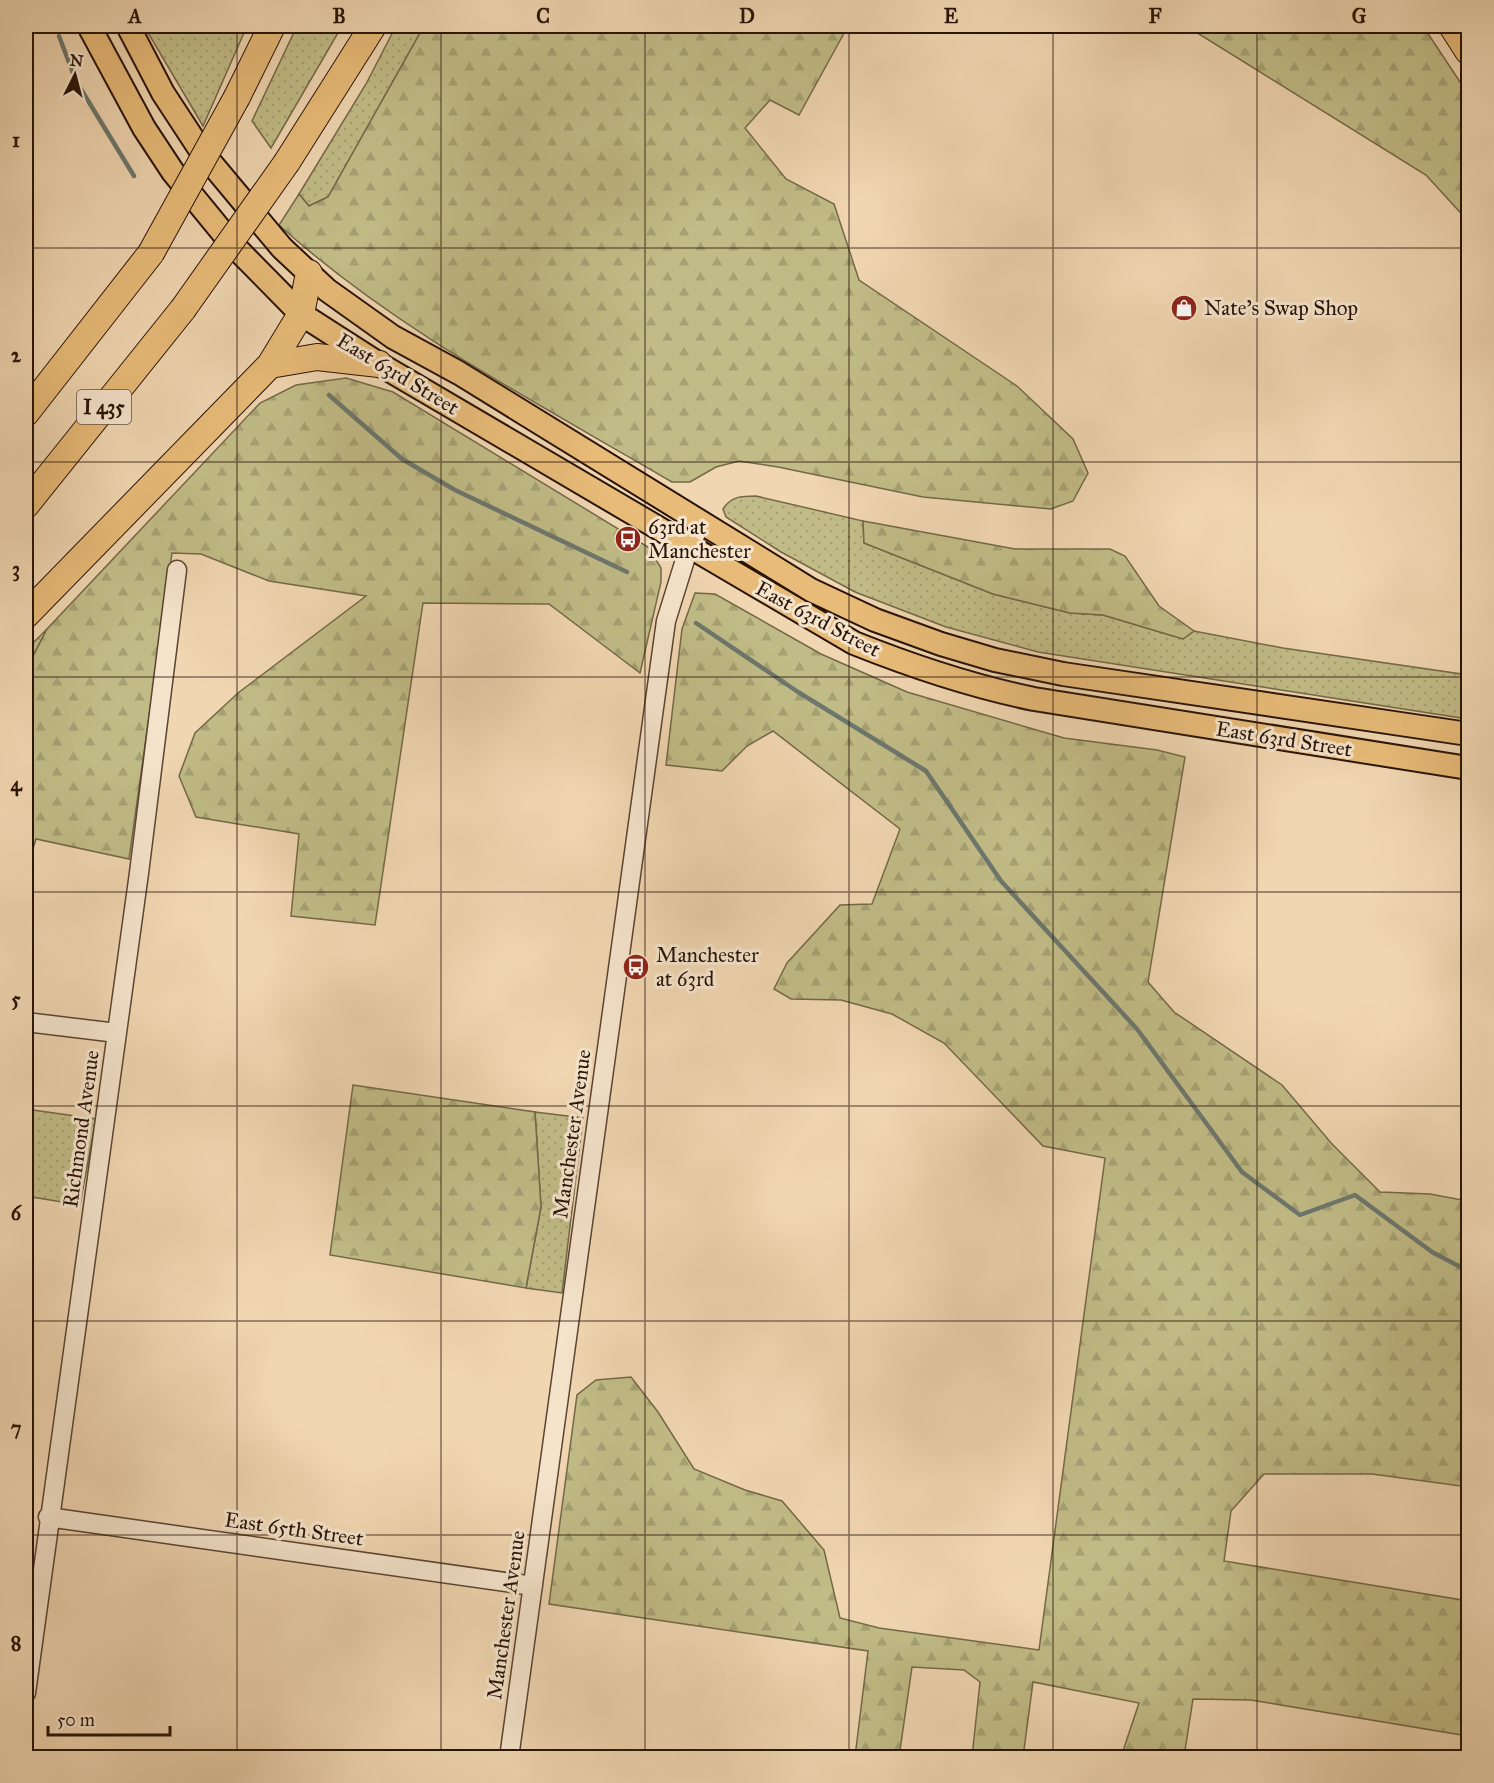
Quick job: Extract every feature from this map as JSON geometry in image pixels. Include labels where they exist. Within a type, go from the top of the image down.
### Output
[{"type":"highway","name":"I 435","points":[[26,412],[151,254],[237,97],[272,26]]},
{"type":"highway","name":"I 435","points":[[26,505],[183,309],[286,162],[373,26]]},
{"type":"highway","points":[[1452,26],[1468,51]]},
{"type":"highway","points":[[26,615],[270,365],[301,314],[309,273]]},
{"type":"highway","points":[[270,365],[317,357],[379,364]]},
{"type":"main road","name":"East 63rd Street","points":[[89,26],[144,128],[173,172],[232,244],[301,314],[379,364],[854,643],[920,670],[976,687],[1034,699],[1468,768]]},
{"type":"main road","name":"East 63rd Street","points":[[128,26],[163,93],[201,151],[252,215],[327,290],[393,337],[459,373],[811,590],[875,620],[941,644],[995,660],[1062,674],[1468,734]]},
{"type":"street","name":"Manchester Avenue","points":[[509,1758],[666,621],[689,547],[702,522]]},
{"type":"street","name":"Richmond Avenue","points":[[26,1693],[48,1517],[117,1033],[177,570]]},
{"type":"street","points":[[26,1022],[117,1033]]},
{"type":"street","name":"East 65th Street","points":[[48,1517],[533,1586]]},
{"type":"green space","points":[[144,26],[247,26],[203,126]]},
{"type":"green space","points":[[297,26],[342,26],[271,148],[252,121]]},
{"type":"green space","points":[[396,26],[424,26],[328,197],[309,206],[299,194],[366,84]]},
{"type":"green space","points":[[424,26],[848,26],[799,115],[770,100],[745,128],[786,179],[834,204],[859,280],[1017,386],[1073,439],[1088,473],[1073,501],[1051,509],[923,497],[739,461],[716,467],[690,482],[672,482],[519,394],[419,332],[370,298],[279,225],[299,194],[309,206],[328,197]]},
{"type":"green space","points":[[1186,26],[1423,26],[1468,94],[1468,221],[1426,175]]},
{"type":"green space","points":[[346,378],[393,392],[648,547],[661,568],[661,582],[640,673],[549,604],[423,603],[375,925],[291,916],[299,834],[196,817],[179,776],[195,733],[238,693],[366,596],[269,581],[201,554],[172,553],[129,859],[36,839],[26,871],[26,670],[47,629],[260,403],[296,385]]},
{"type":"green space","points":[[756,496],[863,521],[864,543],[993,594],[1070,613],[1103,615],[1183,639],[1194,631],[1283,648],[1468,675],[1468,719],[1038,652],[946,627],[855,592],[781,552],[726,517],[723,509],[730,501]]},
{"type":"green space","points":[[863,521],[1015,549],[1110,549],[1125,556],[1159,606],[1194,631],[1183,639],[1103,615],[1070,613],[993,594],[864,543]]},
{"type":"green space","points":[[695,593],[715,594],[821,654],[907,692],[1064,738],[1157,750],[1185,757],[1148,982],[1174,1012],[1282,1085],[1332,1144],[1380,1192],[1430,1194],[1468,1201],[1468,1487],[1372,1474],[1264,1474],[1231,1511],[1224,1561],[1468,1601],[1468,1736],[1251,1700],[1193,1699],[1184,1757],[1121,1757],[1139,1703],[1033,1682],[1023,1757],[972,1757],[980,1682],[964,1670],[912,1667],[899,1757],[855,1757],[868,1651],[549,1604],[577,1395],[596,1380],[631,1377],[658,1412],[694,1469],[745,1490],[782,1501],[824,1550],[840,1618],[879,1628],[1039,1650],[1105,1158],[1043,1146],[944,1043],[892,1014],[841,1000],[791,999],[774,989],[787,963],[840,905],[872,904],[900,829],[773,731],[747,746],[722,771],[666,765],[682,629]]},
{"type":"green space","points":[[47,629],[26,670],[26,650]]},
{"type":"green space","points":[[353,1085],[535,1112],[541,1207],[526,1288],[330,1255]]},
{"type":"green space","points":[[26,1109],[96,1119],[80,1205],[26,1196]]},
{"type":"green space","points":[[535,1112],[583,1118],[562,1293],[526,1288],[541,1207]]},
{"type":"waterway","points":[[59,36],[76,81],[134,176]]},
{"type":"waterway","points":[[329,395],[402,459],[455,490],[627,572]]},
{"type":"waterway","points":[[696,623],[798,692],[926,771],[1001,881],[1137,1029],[1242,1172],[1300,1215],[1355,1195],[1432,1252],[1468,1271]]},
{"type":"place","name":"Nate's Swap Shop","points":[[1184,308]]},
{"type":"place","name":"63rd at Manchester","points":[[628,539]]},
{"type":"place","name":"Manchester at 63rd","points":[[636,967]]}]
